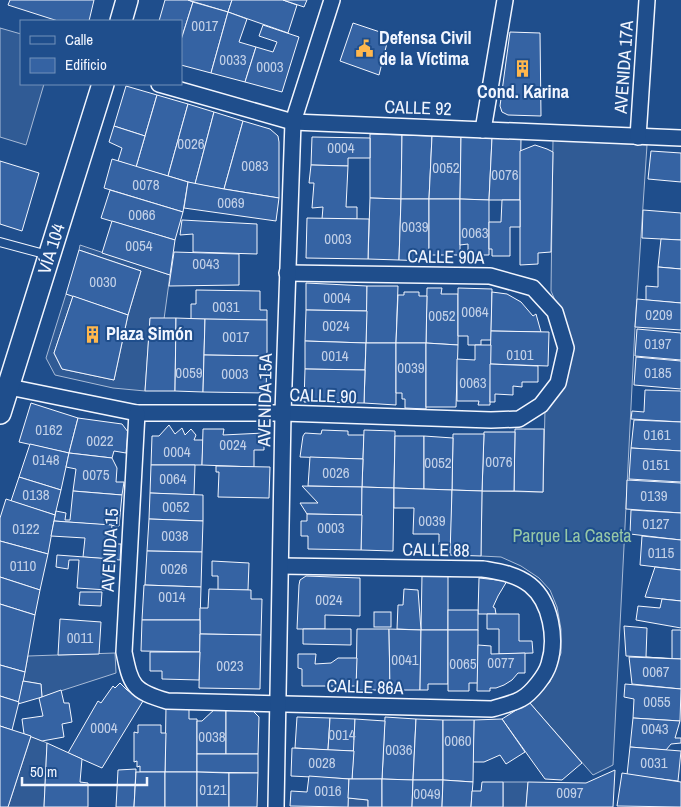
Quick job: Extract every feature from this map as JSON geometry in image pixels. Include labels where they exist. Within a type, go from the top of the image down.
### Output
[{"type":"main road","points":[[121,20],[127,0]]},
{"type":"main road","name":"VÍA 104","points":[[0,413],[103,85]]},
{"type":"street","name":"AVENIDA 15A","points":[[276,807],[283,413],[293,122],[332,0]]},
{"type":"street","points":[[482,130],[505,0]]},
{"type":"street","name":"AVENIDA 17A","points":[[638,137],[647,0]]},
{"type":"street","name":"CALLE 92","points":[[163,85],[293,122],[681,138]]},
{"type":"street","name":"CALLE 90A","points":[[287,273],[490,276],[533,288],[555,312],[566,348]]},
{"type":"street","name":"CALLE 90","points":[[8,387],[137,413],[283,413],[491,420],[520,419],[541,405],[558,384],[566,348]]},
{"type":"street","name":"AVENIDA 15","points":[[137,413],[124,652],[129,678],[137,686]]},
{"type":"street","name":"CALLE 88","points":[[281,566],[483,569],[512,574],[531,586],[544,602],[553,636]]},
{"type":"street","name":"CALLE 86A","points":[[137,686],[145,694],[167,701],[492,709],[522,699],[536,686],[549,664],[553,636]]},
{"type":"lane","points":[[0,242],[50,256]]},
{"type":"shaded area","points":[[0,28],[20,34],[20,85],[44,85],[26,145],[0,137]]},
{"type":"shaded area","name":"Parque La Caseta","points":[[553,140],[647,145],[635,327],[613,765],[593,775],[529,702],[550,682],[561,653],[561,629],[557,607],[550,590],[539,578],[521,566],[501,557],[481,556],[482,491],[543,492],[545,410],[557,398],[567,376],[565,323],[551,291]]},
{"type":"shaded area","points":[[80,245],[170,275],[164,319],[150,319],[145,391],[113,388],[55,375],[46,358],[66,294],[73,296],[54,353],[62,369],[114,380],[128,315],[141,271],[79,250]]},
{"type":"shaded area","points":[[115,653],[116,673],[42,697],[41,684],[23,681],[28,656]]},
{"type":"shaded area","points":[[31,736],[47,743],[44,807],[8,807]]},
{"type":"shaded area","points":[[503,782],[528,782],[526,807],[503,807]]},
{"type":"shaded area","points":[[348,798],[368,800],[368,807],[348,807]]},
{"type":"building","points":[[10,0],[94,0],[89,20],[55,20],[8,5]]},
{"type":"building","points":[[165,0],[188,0],[193,2],[182,37],[182,20],[159,20]]},
{"type":"building","points":[[188,0],[232,0],[228,12]]},
{"type":"building","points":[[232,0],[283,0],[297,5],[288,33],[228,12]]},
{"type":"building","points":[[283,0],[307,0],[304,7]]},
{"type":"building","points":[[193,2],[228,12],[211,73],[182,65],[182,37]]},
{"type":"building","points":[[228,12],[247,19],[239,42],[256,47],[245,82],[211,73]]},
{"type":"building","name":"Defensa Civil de la Víctima","points":[[353,23],[389,35],[379,75],[340,61]]},
{"type":"building","points":[[263,25],[299,37],[282,92],[245,82],[256,47],[273,52],[277,42],[259,36]]},
{"type":"building","name":"Cond. Karina","points":[[510,32],[540,33],[541,116],[508,115],[502,112],[500,106]]},
{"type":"building","points":[[126,86],[157,95],[145,136],[114,126]]},
{"type":"building","points":[[157,95],[188,104],[168,176],[136,167]]},
{"type":"building","points":[[188,104],[214,112],[195,184],[168,176]]},
{"type":"building","points":[[214,112],[243,121],[224,189],[195,184]]},
{"type":"building","points":[[243,121],[270,129],[278,136],[279,198],[224,189]]},
{"type":"building","points":[[114,126],[145,136],[136,167],[118,161],[122,148],[109,142]]},
{"type":"building","points":[[370,134],[402,135],[401,199],[370,198]]},
{"type":"building","points":[[402,135],[432,136],[429,199],[401,199]]},
{"type":"building","points":[[432,136],[461,137],[460,199],[429,199]]},
{"type":"building","points":[[312,137],[370,138],[370,158],[348,158],[348,166],[311,165]]},
{"type":"building","points":[[461,137],[492,138],[489,200],[460,199]]},
{"type":"building","points":[[492,138],[521,139],[520,200],[489,200]]},
{"type":"building","points":[[535,145],[553,152],[551,252],[538,253],[538,264],[520,265],[520,151]]},
{"type":"building","points":[[651,151],[681,153],[681,182],[648,179]]},
{"type":"building","points":[[112,159],[188,182],[183,212],[104,188]]},
{"type":"building","points":[[0,161],[39,173],[22,231],[0,224]]},
{"type":"building","points":[[311,165],[348,166],[346,207],[357,207],[357,219],[322,219],[323,207],[312,208],[314,183],[309,183]]},
{"type":"building","points":[[188,182],[279,198],[276,221],[184,208]]},
{"type":"building","points":[[110,190],[183,212],[175,240],[101,218]]},
{"type":"building","points":[[370,198],[401,199],[399,260],[368,259]]},
{"type":"building","points":[[401,199],[429,199],[429,261],[399,260]]},
{"type":"building","points":[[429,199],[460,199],[460,255],[429,255]]},
{"type":"building","points":[[460,199],[489,200],[489,255],[468,255],[468,244],[460,245]]},
{"type":"building","points":[[502,200],[520,200],[520,227],[510,227],[510,256],[492,256],[492,249],[489,249],[489,222],[501,222]]},
{"type":"building","points":[[643,210],[681,213],[681,240],[642,238]]},
{"type":"building","points":[[307,218],[369,219],[368,259],[306,258]]},
{"type":"building","points":[[182,220],[257,224],[257,254],[193,252],[193,234],[180,235]]},
{"type":"building","points":[[112,221],[175,240],[170,275],[102,253]]},
{"type":"building","points":[[661,239],[681,240],[681,269],[658,267]]},
{"type":"building","points":[[79,250],[141,271],[128,315],[66,294]]},
{"type":"building","points":[[174,252],[239,254],[239,285],[169,286]]},
{"type":"building","points":[[658,267],[681,269],[681,303],[646,300],[646,286],[658,287]]},
{"type":"building","points":[[306,283],[367,286],[367,311],[306,310]]},
{"type":"building","points":[[367,286],[398,286],[396,343],[366,343]]},
{"type":"building","points":[[427,288],[442,288],[441,294],[458,294],[458,345],[426,343]]},
{"type":"building","points":[[458,288],[492,289],[491,340],[481,340],[481,345],[468,345],[468,336],[458,336]]},
{"type":"building","points":[[196,290],[260,291],[260,310],[267,310],[267,320],[191,319],[191,304],[196,304]]},
{"type":"building","points":[[404,292],[419,292],[419,296],[427,296],[426,343],[396,343],[398,295],[404,295]]},
{"type":"building","points":[[492,292],[507,294],[521,302],[533,316],[536,314],[541,332],[491,331]]},
{"type":"building","name":"Plaza Simón","points":[[73,296],[128,315],[114,380],[62,369],[54,353]]},
{"type":"building","points":[[637,299],[681,303],[681,330],[635,327]]},
{"type":"building","points":[[306,310],[367,311],[366,343],[305,341]]},
{"type":"building","points":[[150,318],[176,318],[175,391],[145,391]]},
{"type":"building","points":[[176,318],[205,319],[203,392],[175,391]]},
{"type":"building","points":[[205,319],[267,320],[267,356],[204,355]]},
{"type":"building","points":[[637,329],[681,333],[681,360],[635,356]]},
{"type":"building","points":[[491,331],[549,332],[548,366],[490,364]]},
{"type":"building","points":[[305,341],[366,343],[365,370],[305,369]]},
{"type":"building","points":[[366,343],[396,343],[396,405],[364,403]]},
{"type":"building","points":[[396,343],[426,343],[426,409],[405,408],[405,399],[402,399],[402,393],[396,393]]},
{"type":"building","points":[[426,343],[458,345],[456,407],[426,407]]},
{"type":"building","points":[[475,345],[491,345],[490,405],[478,405],[479,401],[457,401],[457,359],[475,360]]},
{"type":"building","points":[[204,355],[267,356],[266,393],[203,392]]},
{"type":"building","points":[[636,357],[681,361],[681,389],[634,385]]},
{"type":"building","points":[[490,364],[538,366],[538,382],[522,382],[522,387],[513,386],[513,395],[495,394],[495,402],[490,402]]},
{"type":"building","points":[[305,369],[365,370],[364,403],[304,402]]},
{"type":"building","points":[[645,390],[681,391],[681,422],[631,419],[632,411],[644,412]]},
{"type":"building","points":[[31,403],[78,418],[69,453],[19,442]]},
{"type":"building","points":[[78,418],[122,424],[128,432],[126,453],[114,451],[112,458],[69,453]]},
{"type":"building","points":[[634,420],[681,422],[681,451],[631,448]]},
{"type":"building","points":[[169,425],[175,434],[182,428],[185,435],[191,429],[196,435],[194,440],[203,440],[202,465],[151,465],[152,436],[159,436]]},
{"type":"building","points":[[203,429],[224,429],[223,435],[264,433],[264,450],[254,450],[254,467],[202,465]]},
{"type":"building","points":[[515,429],[544,429],[543,492],[514,491]]},
{"type":"building","points":[[322,430],[348,431],[348,435],[364,435],[363,459],[300,457],[305,433],[321,434]]},
{"type":"building","points":[[364,430],[395,431],[394,488],[362,487]]},
{"type":"building","points":[[484,432],[515,432],[514,491],[482,491]]},
{"type":"building","points":[[453,434],[484,434],[482,491],[452,490]]},
{"type":"building","points":[[395,436],[424,436],[424,489],[394,488]]},
{"type":"building","points":[[424,436],[453,438],[452,490],[424,489]]},
{"type":"building","points":[[30,444],[69,453],[61,490],[19,477]]},
{"type":"building","points":[[631,448],[681,451],[681,482],[629,479]]},
{"type":"building","points":[[69,453],[112,458],[117,468],[116,482],[124,482],[122,495],[73,491],[76,469],[66,467]]},
{"type":"building","points":[[310,457],[363,459],[362,487],[308,486]]},
{"type":"building","points":[[151,465],[195,465],[194,495],[150,493]]},
{"type":"building","points":[[216,466],[270,467],[269,498],[218,497],[219,472],[216,472]]},
{"type":"building","points":[[19,477],[61,490],[55,515],[11,501]]},
{"type":"building","points":[[627,480],[681,483],[681,513],[626,509]]},
{"type":"building","points":[[302,486],[362,487],[362,515],[307,514],[300,503],[318,503]]},
{"type":"building","points":[[362,487],[394,488],[393,551],[361,550]]},
{"type":"building","points":[[394,488],[452,490],[451,545],[439,545],[439,534],[413,534],[414,508],[394,508]]},
{"type":"building","points":[[452,490],[482,491],[481,556],[450,555]]},
{"type":"building","points":[[73,491],[122,495],[119,526],[54,521],[56,511],[66,513],[65,520],[70,520]]},
{"type":"building","points":[[150,493],[203,495],[203,521],[149,519]]},
{"type":"building","points":[[6,499],[55,515],[48,554],[0,541],[0,518]]},
{"type":"building","points":[[631,510],[681,513],[681,540],[630,534]]},
{"type":"building","points":[[307,514],[362,515],[361,550],[308,549],[308,536],[301,536],[301,521],[307,521]]},
{"type":"building","points":[[149,519],[203,521],[202,552],[147,551]]},
{"type":"building","points":[[54,521],[112,525],[111,538],[115,538],[115,544],[121,544],[120,560],[83,557],[85,538],[51,536]]},
{"type":"building","points":[[642,536],[681,540],[681,570],[640,565]]},
{"type":"building","points":[[0,541],[48,554],[40,590],[0,577]]},
{"type":"building","points":[[147,551],[202,552],[201,587],[145,585]]},
{"type":"building","points":[[57,555],[112,559],[112,573],[107,573],[107,590],[77,588],[79,560],[69,560],[68,569],[56,567]]},
{"type":"building","points":[[212,561],[249,563],[248,590],[218,590],[218,576],[212,576]]},
{"type":"building","points":[[655,567],[681,570],[681,601],[645,597]]},
{"type":"building","points":[[422,575],[448,576],[448,630],[421,630]]},
{"type":"building","points":[[306,576],[360,578],[360,616],[325,615],[325,629],[297,629],[299,585],[300,580]]},
{"type":"building","points":[[0,577],[40,590],[35,615],[0,604]]},
{"type":"building","points":[[479,578],[507,581],[493,607],[496,614],[478,614]]},
{"type":"building","points":[[144,585],[201,587],[200,620],[142,620]]},
{"type":"building","points":[[209,589],[251,590],[251,599],[262,599],[261,635],[200,634],[200,608],[208,608]]},
{"type":"building","points":[[404,589],[418,590],[421,630],[397,629],[398,605],[403,605]]},
{"type":"building","points":[[80,592],[102,592],[101,606],[79,605]]},
{"type":"building","points":[[662,599],[681,601],[681,628],[636,620],[638,606],[660,608]]},
{"type":"building","points":[[0,604],[35,615],[25,672],[0,665]]},
{"type":"building","points":[[448,610],[478,610],[478,630],[448,630]]},
{"type":"building","points":[[374,612],[391,612],[391,627],[374,627]]},
{"type":"building","points":[[487,614],[519,614],[519,641],[532,641],[533,653],[499,654],[499,629],[487,629]]},
{"type":"building","points":[[60,619],[101,622],[99,654],[58,655]]},
{"type":"building","points":[[142,620],[200,620],[200,652],[141,651]]},
{"type":"building","points":[[624,626],[647,628],[646,657],[626,656]]},
{"type":"building","points":[[303,629],[351,629],[351,645],[303,644]]},
{"type":"building","points":[[357,629],[389,629],[390,690],[356,690]]},
{"type":"building","points":[[389,629],[421,630],[420,690],[390,690]]},
{"type":"building","points":[[421,630],[448,630],[448,684],[428,684],[428,690],[420,690]]},
{"type":"building","points":[[448,630],[478,630],[478,683],[469,683],[469,691],[448,691]]},
{"type":"building","points":[[672,630],[681,630],[681,659],[672,659]]},
{"type":"building","points":[[200,634],[261,635],[260,689],[199,688]]},
{"type":"building","points":[[478,645],[491,646],[491,654],[525,653],[525,673],[518,673],[512,680],[496,688],[490,688],[490,691],[477,691]]},
{"type":"building","points":[[150,652],[200,652],[199,680],[162,679],[162,671],[150,671]]},
{"type":"building","points":[[298,654],[316,654],[315,664],[331,663],[338,658],[357,658],[356,686],[302,686],[302,669],[298,668]]},
{"type":"building","points":[[629,657],[681,659],[681,689],[632,684]]},
{"type":"building","points":[[0,665],[25,672],[19,702],[0,696]]},
{"type":"building","points":[[23,681],[41,684],[42,697],[18,704]]},
{"type":"building","points":[[120,683],[143,701],[102,768],[68,753],[98,701],[101,703],[113,686],[115,688]]},
{"type":"building","points":[[625,684],[681,689],[680,721],[633,718],[634,699],[624,697]]},
{"type":"building","points":[[61,690],[64,703],[69,703],[72,722],[62,724],[64,737],[42,741],[24,734],[22,719],[43,716],[39,698]]},
{"type":"building","points":[[0,696],[19,702],[12,730],[0,726]]},
{"type":"building","points":[[529,702],[582,763],[562,780],[545,779],[502,719]]},
{"type":"building","points":[[166,706],[189,706],[189,719],[197,719],[197,772],[165,772]]},
{"type":"building","points":[[216,708],[226,708],[226,754],[197,754],[197,721],[202,721]]},
{"type":"building","points":[[226,708],[251,709],[259,717],[258,754],[226,754]]},
{"type":"building","points":[[297,717],[330,718],[328,750],[295,748]]},
{"type":"building","points":[[385,717],[416,719],[413,780],[382,779]]},
{"type":"building","points":[[330,718],[355,719],[354,751],[328,750]]},
{"type":"building","points":[[633,718],[680,721],[675,738],[681,738],[681,743],[671,744],[666,750],[630,747]]},
{"type":"building","points":[[355,719],[385,721],[382,779],[352,779]]},
{"type":"building","points":[[416,719],[443,720],[443,780],[413,780]]},
{"type":"building","points":[[502,719],[525,752],[506,764],[500,755],[484,762],[473,762],[474,720]]},
{"type":"building","points":[[443,720],[474,720],[473,782],[443,780]]},
{"type":"building","points":[[138,725],[161,725],[161,733],[166,733],[165,772],[140,772],[140,766],[137,767],[137,761],[134,762],[134,732],[138,733]]},
{"type":"building","points":[[0,726],[31,736],[8,807],[0,807]]},
{"type":"building","points":[[47,743],[82,759],[80,782],[88,783],[88,807],[44,807]]},
{"type":"building","points":[[630,747],[681,751],[678,781],[627,775]]},
{"type":"building","points":[[292,748],[354,751],[352,779],[291,776]]},
{"type":"building","points":[[197,754],[258,754],[258,773],[197,772]]},
{"type":"building","points":[[136,769],[134,807],[116,807],[118,770]]},
{"type":"building","points":[[615,770],[613,807],[526,807],[528,782],[586,783]]},
{"type":"building","points":[[136,772],[165,772],[165,807],[134,807]]},
{"type":"building","points":[[165,772],[197,772],[197,807],[165,807]]},
{"type":"building","points":[[197,772],[229,773],[229,807],[197,807]]},
{"type":"building","points":[[229,773],[258,773],[257,807],[229,807]]},
{"type":"building","points":[[622,773],[681,782],[681,807],[617,806]]},
{"type":"building","points":[[309,776],[349,779],[348,807],[290,806],[291,791],[307,792]]},
{"type":"building","points":[[349,779],[382,779],[382,807],[368,807],[368,800],[348,798]]},
{"type":"building","points":[[382,779],[413,780],[412,807],[382,807]]},
{"type":"building","points":[[413,780],[443,780],[442,807],[412,807]]},
{"type":"building","points":[[443,780],[473,782],[471,807],[442,807]]},
{"type":"building","points":[[482,782],[503,782],[503,807],[471,807],[472,791],[481,791]]},
{"type":"place","name":"Defensa Civil de la Víctima","points":[[365,48]]},
{"type":"place","name":"Cond. Karina","points":[[523,69]]},
{"type":"place","name":"Plaza Simón","points":[[92,334]]}]
